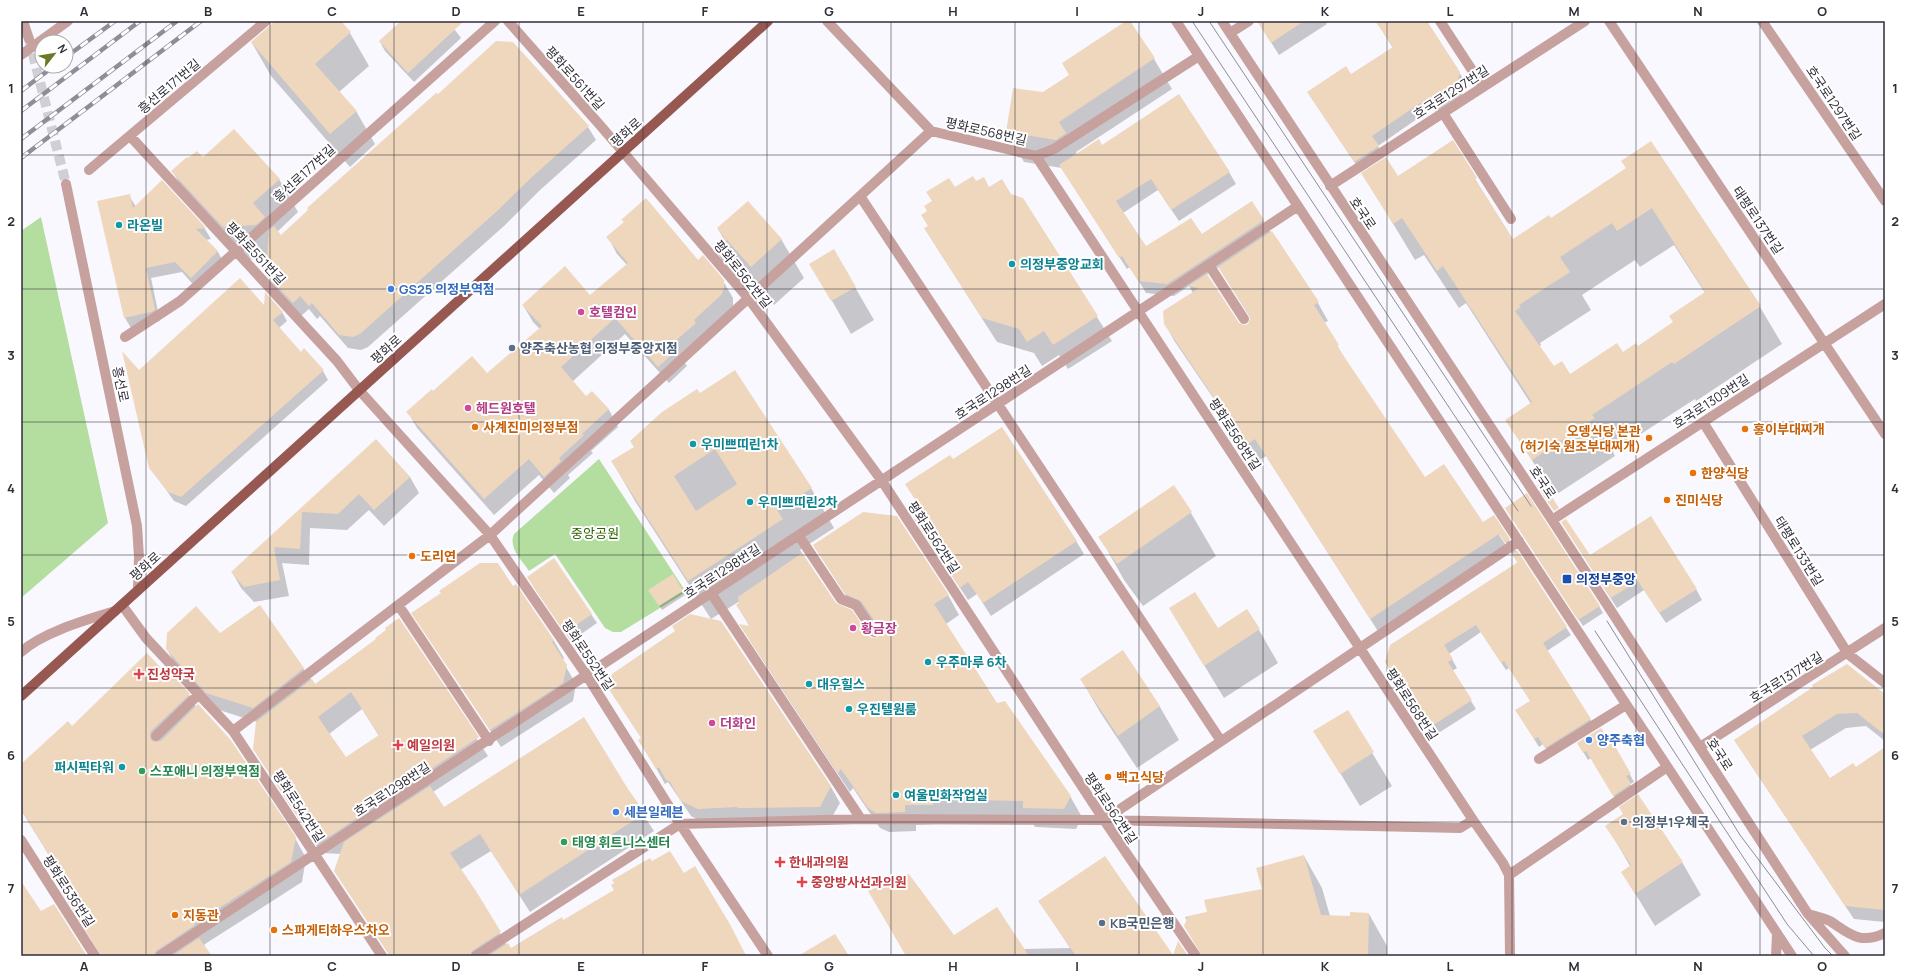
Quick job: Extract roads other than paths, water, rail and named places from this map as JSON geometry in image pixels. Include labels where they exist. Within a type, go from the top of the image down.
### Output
[{"type":"main road","name":"평화로","points":[[21,696],[768,21]]},
{"type":"street","points":[[23,21],[29,39]]},
{"type":"street","points":[[21,55],[68,21]]},
{"type":"street","name":"흥선로171번길","points":[[89,170],[266,21]]},
{"type":"street","name":"흥선로177번길","points":[[125,338],[180,301],[495,21]]},
{"type":"street","name":"평화로561번길","points":[[508,21],[623,152]]},
{"type":"street","name":"평화로568번길","points":[[827,21],[931,131],[1036,156],[1359,648],[1473,820],[1503,862],[1509,875],[1510,955]]},
{"type":"street","points":[[1176,21],[1792,956]]},
{"type":"street","name":"호국로","points":[[1222,21],[1552,520],[1808,914],[1845,956]]},
{"type":"street","points":[[1230,33],[1249,21]]},
{"type":"street","points":[[1440,21],[1483,87]]},
{"type":"street","name":"호국로1297번길","points":[[1330,186],[1586,21]]},
{"type":"street","name":"태평로137번길","points":[[1609,21],[1885,434]]},
{"type":"street","name":"호국로1297번길","points":[[1762,21],[1885,200]]},
{"type":"street","points":[[1036,156],[1054,149],[1199,56]]},
{"type":"street","points":[[1443,113],[1511,219]]},
{"type":"street","points":[[233,730],[399,606],[490,535],[931,131]]},
{"type":"street","name":"평화로551번길","points":[[130,136],[337,361],[359,390]]},
{"type":"street","name":"평화로562번길","points":[[623,152],[749,299],[882,481],[1104,820],[1196,956]]},
{"type":"street","name":"흥선로","points":[[66,184],[137,526],[139,557],[138,590]]},
{"type":"street","points":[[860,196],[1221,741]]},
{"type":"street","name":"호국로1298번길","points":[[160,956],[489,741],[1298,206]]},
{"type":"street","points":[[1209,265],[1244,319]]},
{"type":"street","name":"호국로1309번길","points":[[1552,520],[1885,304]]},
{"type":"street","name":"평화로552번길","points":[[359,390],[490,535],[587,676],[680,824],[768,956]]},
{"type":"street","name":"태평로133번길","points":[[1702,422],[1848,654],[1885,683]]},
{"type":"street","points":[[799,536],[841,599],[856,605],[874,632]]},
{"type":"street","points":[[1104,820],[1518,541]]},
{"type":"street","points":[[711,594],[861,819]]},
{"type":"street","points":[[399,606],[489,741]]},
{"type":"street","points":[[21,652],[32,643],[118,608]]},
{"type":"street","name":"평화로542번길","points":[[118,608],[233,730],[382,956]]},
{"type":"street","name":"호국로1317번길","points":[[1700,747],[1848,654],[1885,628]]},
{"type":"street","points":[[156,736],[199,694]]},
{"type":"street","points":[[1539,759],[1626,704]]},
{"type":"street","points":[[1509,875],[1667,767]]},
{"type":"street","points":[[476,956],[680,824],[861,819],[1104,820],[1460,828],[1473,820]]},
{"type":"street","name":"평화로536번길","points":[[21,840],[95,956]]},
{"type":"street","points":[[1808,914],[1828,920],[1850,936],[1875,938],[1885,933]]},
{"type":"street","points":[[1776,956],[1777,934]]},
{"type":"tunnel","points":[[29,39],[66,184]]},
{"type":"tram line","points":[[1192,21],[1518,511]]},
{"type":"tram line","points":[[1209,21],[1531,506]]},
{"type":"tram line","points":[[1607,621],[1740,835],[1825,948],[1833,956]]},
{"type":"tram line","points":[[1595,631],[1787,924],[1814,956]]},
{"type":"railway","points":[[74,51],[115,21]]},
{"type":"railway","points":[[21,111],[140,21]]},
{"type":"railway","points":[[21,139],[177,21]]},
{"type":"railway","points":[[21,158],[201,21]]},
{"type":"railway","points":[[21,91],[43,74]]},
{"type":"place","name":"라온빌","points":[[119,225]]},
{"type":"place","name":"의정부중앙교회","points":[[1012,264]]},
{"type":"place","name":"GS25 의정부역점","points":[[391,289]]},
{"type":"place","name":"호텔컴인","points":[[581,312]]},
{"type":"place","name":"양주축산농협 의정부중앙지점","points":[[512,348]]},
{"type":"place","name":"헤드원호텔","points":[[468,408]]},
{"type":"place","name":"사계진미의정부점","points":[[475,427]]},
{"type":"place","name":"홍이부대찌개","points":[[1745,429]]},
{"type":"place","name":"오뎅식당 본관 (허기숙 원조부대찌개)","points":[[1649,438]]},
{"type":"place","name":"우미쁘띠린1차","points":[[693,444]]},
{"type":"place","name":"한양식당","points":[[1693,473]]},
{"type":"place","name":"진미식당","points":[[1667,500]]},
{"type":"place","name":"우미쁘띠린2차","points":[[750,502]]},
{"type":"place","name":"도리연","points":[[412,556]]},
{"type":"place","name":"의정부중앙","points":[[1567,579]]},
{"type":"place","name":"황금장","points":[[853,628]]},
{"type":"place","name":"우주마루 6차","points":[[928,662]]},
{"type":"place","name":"진성약국","points":[[139,674]]},
{"type":"place","name":"대우힐스","points":[[809,684]]},
{"type":"place","name":"우진텔원룸","points":[[849,709]]},
{"type":"place","name":"더화인","points":[[712,723]]},
{"type":"place","name":"양주축협","points":[[1589,740]]},
{"type":"place","name":"예일의원","points":[[398,745]]},
{"type":"place","name":"퍼시픽타워","points":[[122,767]]},
{"type":"place","name":"스포애니 의정부역점","points":[[142,771]]},
{"type":"place","name":"백고식당","points":[[1108,777]]},
{"type":"place","name":"여울민화작업실","points":[[896,795]]},
{"type":"place","name":"세븐일레븐","points":[[616,812]]},
{"type":"place","name":"의정부1우체국","points":[[1624,822]]},
{"type":"place","name":"태영 휘트니스센터","points":[[564,842]]},
{"type":"place","name":"한내과의원","points":[[780,862]]},
{"type":"place","name":"중앙방사선과의원","points":[[802,882]]},
{"type":"place","name":"지동관","points":[[175,915]]},
{"type":"place","name":"KB국민은행","points":[[1102,923]]},
{"type":"place","name":"스파게티하우스차오","points":[[274,930]]},
{"type":"park label","name":"중앙공원","points":[[595,533]]}]
